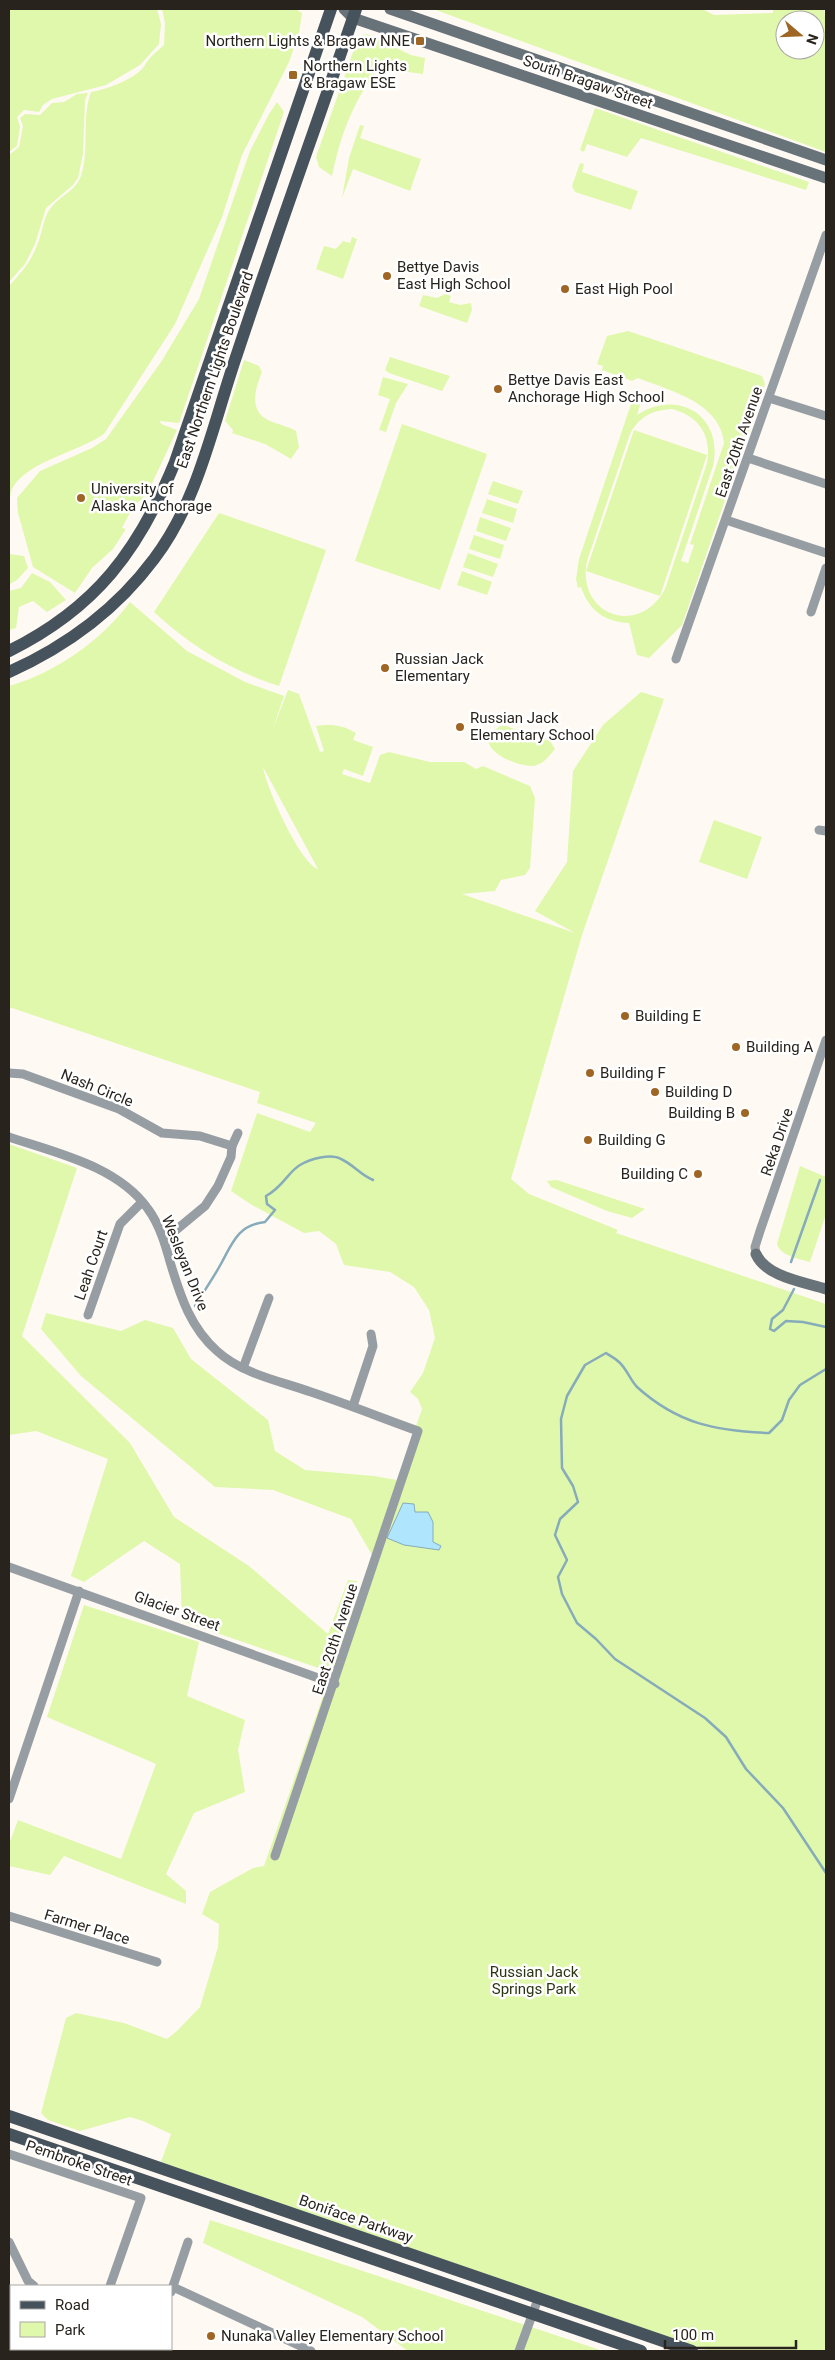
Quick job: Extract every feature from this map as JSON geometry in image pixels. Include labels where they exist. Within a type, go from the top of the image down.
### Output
[{"type":"main road","name":"East Northern Lights Boulevard","points":[[9,651],[52,626],[94,592],[133,547],[148,521],[175,462],[330,9]]},
{"type":"main road","name":"South Bragaw Street","points":[[390,9],[826,160]]},
{"type":"main road","name":"East Northern Lights Boulevard","points":[[9,672],[61,646],[100,617],[118,600],[155,558],[185,506],[351,12]]},
{"type":"main road","name":"South Bragaw Street","points":[[351,12],[826,178]]},
{"type":"main road","points":[[756,1254],[760,1262],[773,1271],[826,1289]]},
{"type":"main road","name":"Boniface Parkway","points":[[9,2116],[692,2351]]},
{"type":"main road","points":[[9,2134],[641,2351]]},
{"type":"street","name":"East 20th Avenue","points":[[676,659],[826,234]]},
{"type":"street","points":[[769,398],[826,416]]},
{"type":"street","points":[[748,458],[826,484]]},
{"type":"street","points":[[726,520],[826,553]]},
{"type":"street","points":[[812,612],[826,568]]},
{"type":"street","name":"Reka Drive","points":[[756,1254],[755,1247],[826,1040]]},
{"type":"street","name":"Nash Circle","points":[[9,1073],[23,1074],[119,1109],[162,1133],[200,1136],[232,1146]]},
{"type":"street","points":[[164,1240],[205,1206],[218,1186],[231,1157],[232,1146],[238,1133]]},
{"type":"street","name":"Wesleyan Drive","points":[[9,1137],[92,1167],[111,1177],[149,1209],[164,1240],[184,1306],[202,1336],[218,1352],[243,1368],[418,1431]]},
{"type":"street","name":"Leah Court","points":[[88,1315],[120,1224],[142,1202]]},
{"type":"street","points":[[243,1368],[269,1298]]},
{"type":"street","points":[[352,1406],[374,1346],[370,1334]]},
{"type":"street","name":"East 20th Avenue","points":[[275,1856],[335,1684],[418,1431]]},
{"type":"street","name":"Glacier Street","points":[[9,1567],[335,1684]]},
{"type":"street","points":[[9,1799],[11,1784],[80,1591]]},
{"type":"street","name":"Farmer Place","points":[[9,1916],[157,1962]]},
{"type":"street","name":"Pembroke Street","points":[[9,2154],[141,2198],[110,2285]]},
{"type":"street","points":[[9,2242],[28,2281],[33,2285]]},
{"type":"street","points":[[188,2242],[172,2289],[311,2351]]},
{"type":"street","points":[[519,2351],[538,2299]]},
{"type":"green space","points":[[9,9],[157,9],[161,24],[159,44],[140,65],[106,85],[52,99],[43,105],[39,112],[24,110],[17,117],[20,127],[17,146],[9,152]]},
{"type":"green space","points":[[162,9],[296,9],[302,13],[299,33],[289,62],[242,155],[222,217],[175,324],[104,434],[30,470],[13,487],[9,506],[9,286],[32,257],[50,209],[75,186],[81,176],[85,155],[86,113],[91,92],[111,87],[132,77],[164,45],[165,23]]},
{"type":"green space","points":[[433,9],[702,9],[714,15],[773,13],[773,9],[824,9],[775,10],[775,60],[825,60],[825,16],[826,152]]},
{"type":"green space","points":[[367,34],[411,55],[425,58],[423,74],[379,68],[349,119],[339,146],[332,176],[319,167],[316,157],[358,38]]},
{"type":"green space","points":[[88,93],[85,100],[83,154],[78,178],[73,185],[46,208],[35,244],[25,264],[9,282],[9,155],[19,147],[23,126],[20,118],[25,114],[40,115],[52,103],[64,102],[77,94]]},
{"type":"green space","points":[[277,102],[284,112],[179,423],[160,421],[161,424],[177,430],[147,494],[133,507],[122,528],[126,529],[113,549],[92,568],[75,593],[33,567],[18,513],[17,498],[40,471],[92,448],[106,439],[161,362],[199,299],[250,151]]},
{"type":"green space","points":[[595,108],[809,182],[806,190],[641,138],[627,157],[587,144],[584,152],[580,150]]},
{"type":"green space","points":[[360,125],[364,126],[360,138],[421,159],[410,191],[353,169],[342,198],[349,158]]},
{"type":"green space","points":[[580,163],[584,164],[582,172],[638,191],[631,210],[575,192],[572,186]]},
{"type":"green space","points":[[352,237],[357,239],[343,279],[316,269],[324,246],[336,249],[343,241],[350,243]]},
{"type":"green space","points":[[445,294],[451,296],[449,302],[460,305],[471,303],[472,310],[467,323],[419,306],[423,295],[437,298]]},
{"type":"green space","points":[[628,331],[762,376],[765,384],[682,625],[649,658],[637,655],[629,623],[612,620],[599,614],[588,603],[581,587],[578,588],[576,579],[579,559],[635,392],[643,395],[637,415],[652,407],[682,406],[694,412],[705,421],[712,433],[715,448],[713,466],[681,561],[688,563],[694,545],[690,544],[724,443],[720,429],[713,417],[691,400],[638,378],[632,381],[602,370],[603,366],[597,364],[607,336]],"holes":[[[672,409],[681,412],[702,428],[708,453],[707,463],[665,589],[654,604],[640,613],[626,616],[612,614],[600,607],[591,595],[586,580],[587,561],[630,434],[642,419],[652,413]]]},
{"type":"green space","points":[[390,357],[450,376],[442,391],[389,373],[385,370]]},
{"type":"green space","points":[[244,360],[259,366],[262,372],[255,400],[258,412],[270,421],[296,431],[299,447],[291,459],[265,444],[232,433],[233,430],[225,421]]},
{"type":"green space","points":[[383,377],[408,384],[396,403],[386,432],[379,430],[390,399],[378,395]]},
{"type":"green space","points":[[402,424],[487,454],[440,590],[355,561]]},
{"type":"green space","points":[[634,430],[707,455],[660,596],[586,571]]},
{"type":"green space","points":[[493,481],[523,491],[518,504],[488,494]]},
{"type":"green space","points":[[487,499],[517,509],[513,523],[482,513]]},
{"type":"green space","points":[[219,513],[326,550],[279,686],[245,673],[212,656],[182,636],[154,612]]},
{"type":"green space","points":[[480,517],[511,528],[506,541],[476,531]]},
{"type":"green space","points":[[474,535],[504,545],[500,559],[469,549]]},
{"type":"green space","points":[[468,553],[498,564],[493,577],[463,567]]},
{"type":"green space","points":[[9,554],[24,556],[28,568],[17,580],[10,584]]},
{"type":"green space","points":[[462,571],[492,582],[487,595],[457,585]]},
{"type":"green space","points":[[32,573],[50,582],[66,600],[47,612],[33,601],[19,607],[16,628],[9,630],[9,591],[21,588]]},
{"type":"green space","name":"Russian Jack Springs Park","points":[[130,602],[187,651],[245,682],[284,696],[272,731],[288,690],[299,694],[320,752],[324,751],[316,726],[337,726],[356,733],[353,740],[373,747],[363,776],[344,769],[342,774],[370,783],[380,755],[389,752],[430,762],[464,762],[476,769],[483,766],[530,786],[535,798],[530,868],[525,875],[501,880],[495,891],[462,894],[575,933],[535,911],[567,862],[573,771],[603,725],[641,692],[664,699],[582,935],[511,1179],[529,1194],[618,1230],[616,1233],[826,1304],[826,2351],[710,2351],[161,2162],[171,2134],[143,2121],[130,2117],[80,2131],[48,2120],[41,2113],[66,2018],[76,2013],[124,2023],[167,2039],[200,2007],[218,1947],[219,1924],[202,1914],[210,1892],[253,1868],[264,1866],[372,1555],[351,1519],[273,1490],[215,1487],[81,1376],[41,1329],[46,1313],[121,1331],[145,1320],[173,1328],[191,1359],[268,1420],[275,1451],[305,1470],[397,1480],[422,1409],[418,1399],[410,1392],[423,1373],[435,1338],[429,1310],[414,1287],[390,1272],[344,1265],[336,1244],[319,1231],[304,1233],[252,1205],[231,1191],[257,1113],[310,1132],[316,1123],[257,1103],[260,1092],[9,1007],[9,686],[43,673],[76,654],[105,630]],"holes":[[[263,767],[318,869],[311,864],[293,839],[270,791]]]},
{"type":"green space","points":[[501,726],[550,741],[555,749],[544,761],[537,765],[530,766],[509,760],[499,755],[488,741],[491,733]]},
{"type":"green space","points":[[714,820],[762,837],[747,879],[699,862]]},
{"type":"green space","points":[[9,1144],[77,1168],[22,1336],[130,1443],[174,1517],[249,1566],[328,1634],[348,1580],[357,1581],[327,1671],[182,1621],[180,1564],[144,1541],[84,1582],[71,1576],[108,1459],[36,1431],[9,1435]]},
{"type":"green space","points":[[800,1166],[826,1177],[826,1214],[810,1262],[786,1254],[777,1244]]},
{"type":"green space","points":[[557,1180],[645,1209],[632,1218],[607,1211],[551,1187],[547,1181]]},
{"type":"green space","points":[[84,1605],[199,1642],[187,1696],[245,1720],[238,1750],[245,1792],[194,1813],[166,1874],[186,1891],[186,1904],[64,1856],[50,1875],[9,1866],[9,1844],[18,1820],[121,1859],[156,1764],[47,1717]]},
{"type":"green space","points":[[210,2220],[603,2351],[408,2351],[362,2317],[203,2243]]},
{"type":"water","points":[[403,1503],[414,1504],[415,1512],[428,1512],[433,1522],[433,1542],[441,1546],[439,1550],[404,1545],[387,1538]]},
{"type":"waterway","points":[[195,1306],[238,1235],[249,1227],[265,1222],[275,1210],[267,1204],[266,1196],[277,1188],[296,1168],[315,1159],[337,1157],[373,1180]]},
{"type":"waterway","points":[[791,1262],[820,1180]]},
{"type":"waterway","points":[[794,1289],[783,1310],[772,1319],[770,1329],[774,1331],[786,1321],[803,1322],[826,1327]]},
{"type":"waterway","points":[[826,1369],[800,1385],[789,1400],[782,1420],[769,1433],[715,1427],[698,1423],[667,1410],[637,1387],[622,1365],[606,1353],[585,1365],[567,1396],[561,1419],[562,1468],[573,1486],[578,1502],[560,1519],[555,1535],[567,1560],[558,1577],[562,1594],[577,1623],[615,1659],[705,1718],[726,1737],[746,1769],[783,1808],[826,1873]]},
{"type":"place","name":"Northern Lights & Bragaw NNE","points":[[420,41]]},
{"type":"place","name":"Northern Lights & Bragaw ESE","points":[[293,75]]},
{"type":"place","name":"Bettye Davis East High School","points":[[387,276]]},
{"type":"place","name":"East High Pool","points":[[565,289]]},
{"type":"place","name":"Bettye Davis East Anchorage High School","points":[[498,389]]},
{"type":"place","name":"University of Alaska Anchorage","points":[[81,498]]},
{"type":"place","name":"Russian Jack Elementary","points":[[385,668]]},
{"type":"place","name":"Russian Jack Elementary School","points":[[460,727]]},
{"type":"place","name":"Building E","points":[[625,1016]]},
{"type":"place","name":"Building A","points":[[736,1047]]},
{"type":"place","name":"Building F","points":[[590,1073]]},
{"type":"place","name":"Building D","points":[[655,1092]]},
{"type":"place","name":"Building B","points":[[745,1113]]},
{"type":"place","name":"Building G","points":[[588,1140]]},
{"type":"place","name":"Building C","points":[[698,1174]]},
{"type":"place","name":"Nunaka Valley Elementary School","points":[[211,2336]]}]
